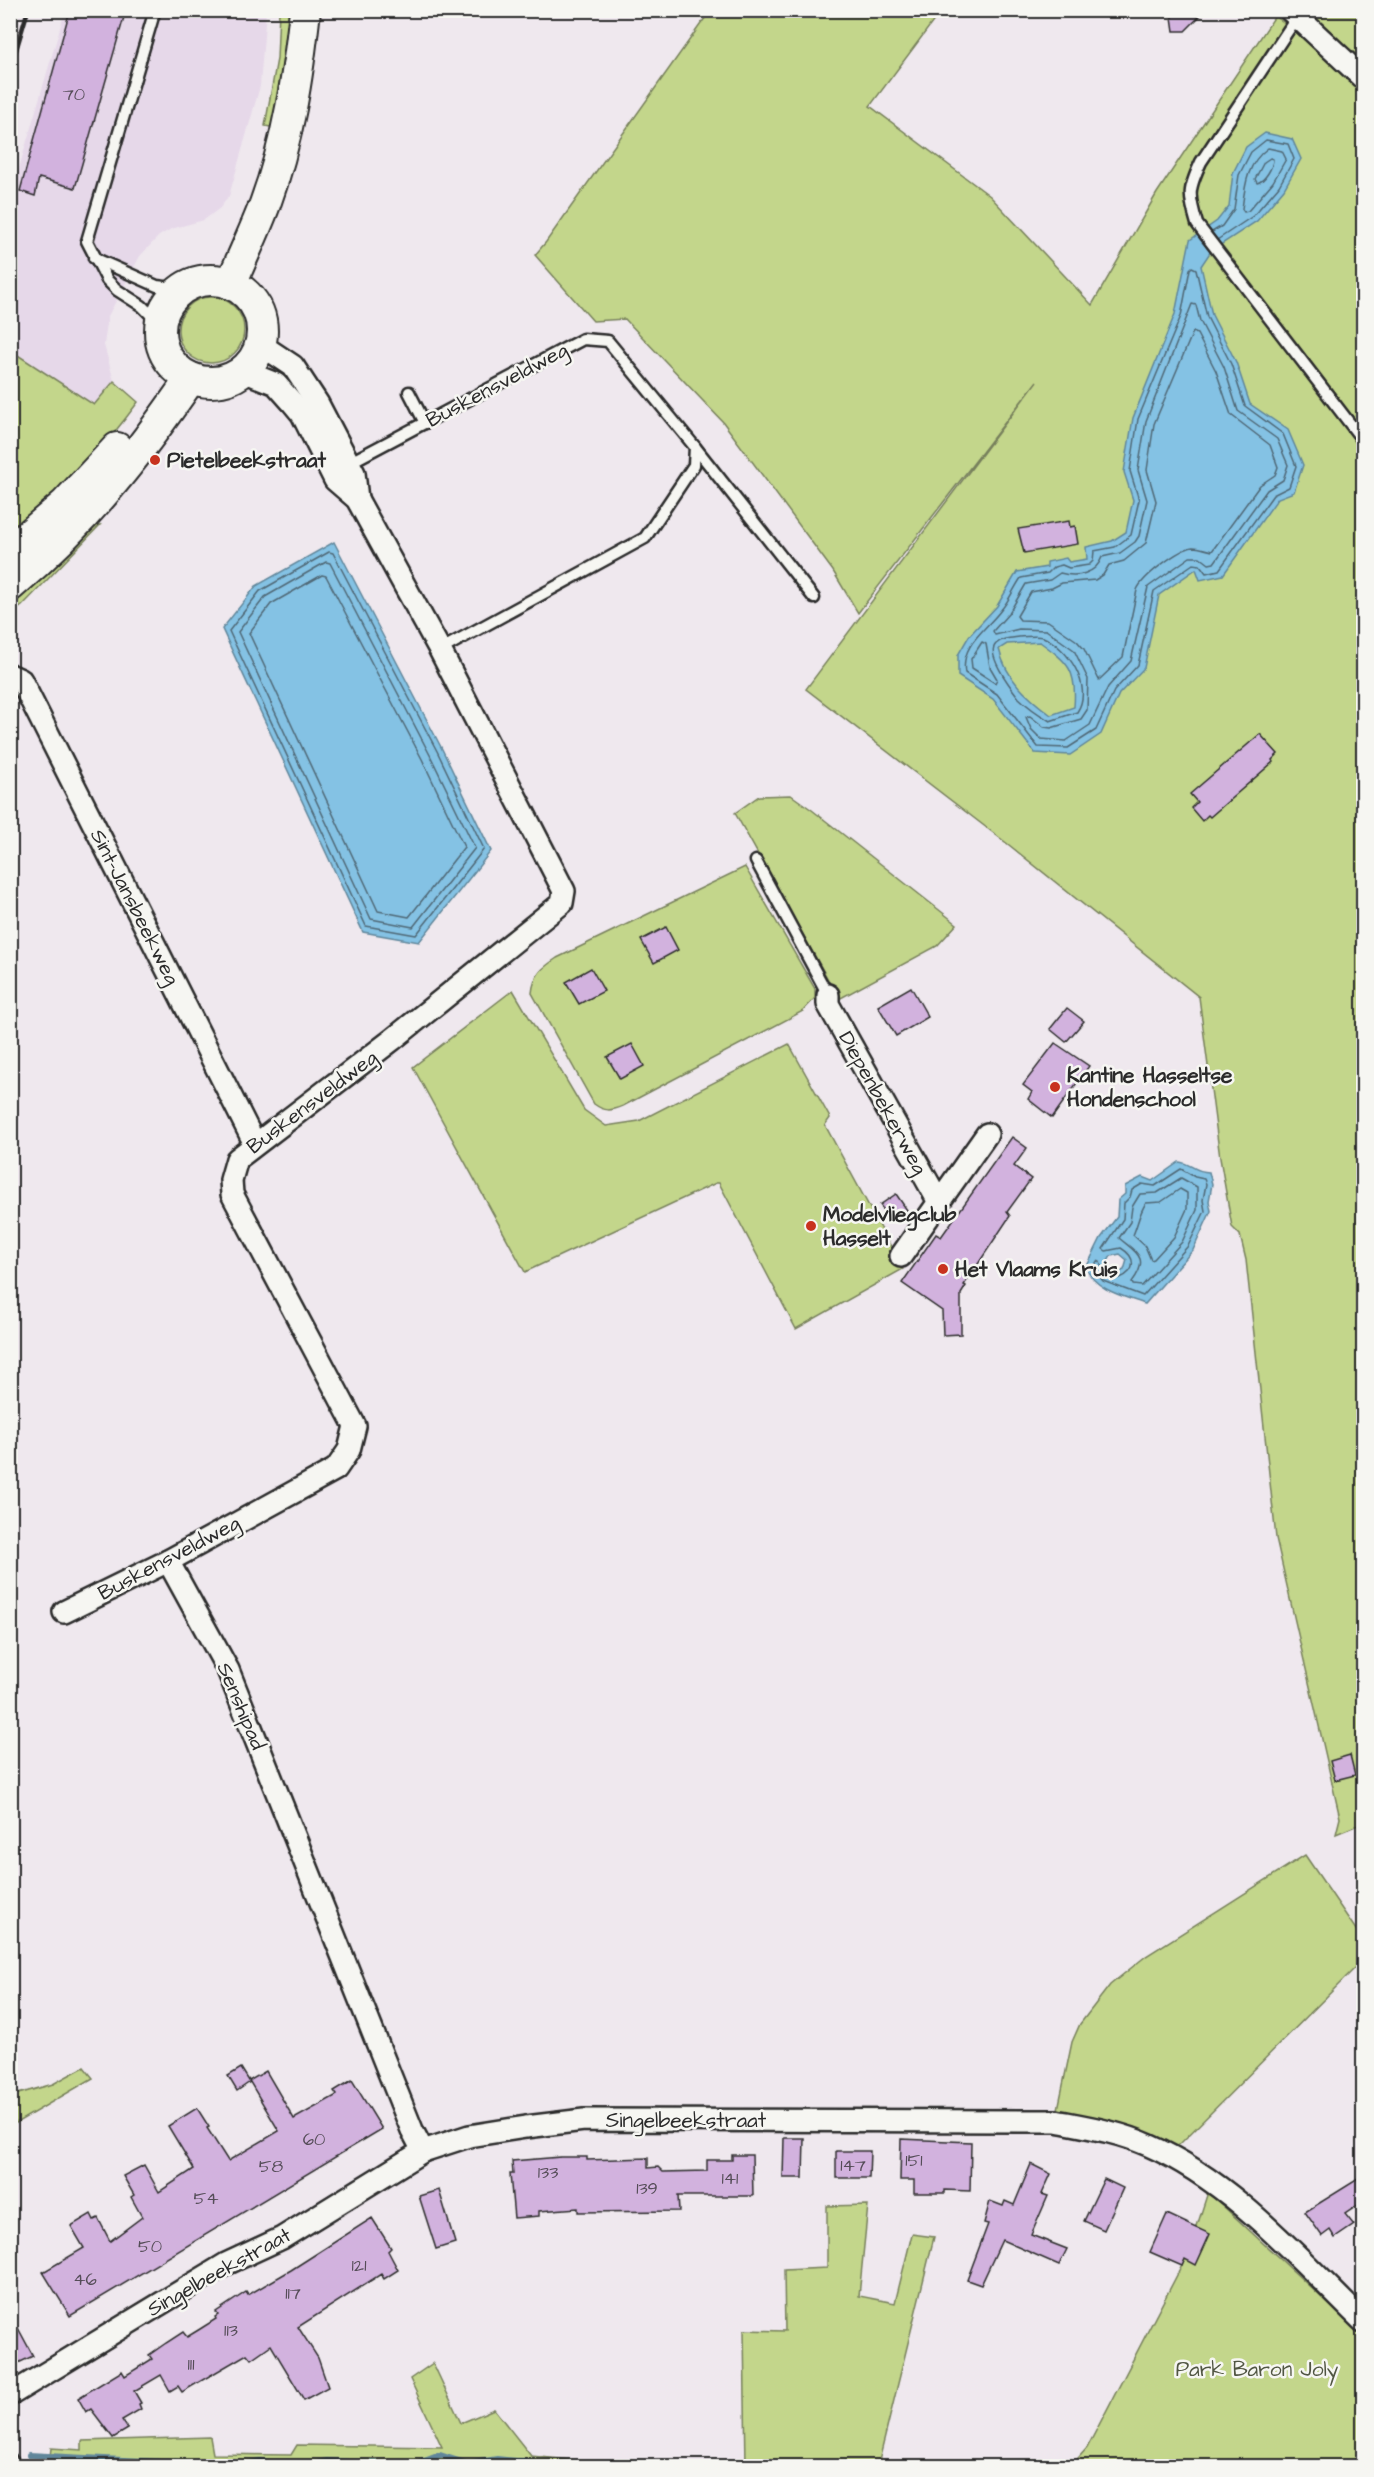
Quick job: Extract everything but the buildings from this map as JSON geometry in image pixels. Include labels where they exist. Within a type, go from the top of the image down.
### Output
[{"type":"main road","points":[[231,284],[266,203],[279,159],[296,86],[305,10]]},
{"type":"main road","points":[[212,279],[231,284],[244,292],[257,310],[261,321],[261,344],[258,354],[243,371],[224,381],[212,383],[183,373],[164,353],[160,343],[159,323],[166,304],[180,289],[190,284],[212,279]]},
{"type":"main road","points":[[10,551],[46,522],[104,465],[153,401],[183,373]]},
{"type":"main road","points":[[10,586],[82,520],[136,457],[183,373]]},
{"type":"street","points":[[1293,14],[1364,79]]},
{"type":"street","name":"Buskensveldweg","points":[[64,1612],[168,1561],[336,1469],[349,1450],[355,1426],[232,1194],[231,1180],[237,1159],[392,1041],[562,903],[564,891],[440,650],[357,499],[335,480],[340,467],[318,404],[293,366],[261,344]]},
{"type":"street","name":"Buskensveldweg","points":[[243,371],[276,384],[302,414],[340,467]]},
{"type":"street","name":"Sint-Jansbeekweg","points":[[10,675],[21,680],[255,1144]]},
{"type":"street","name":"Diepenbekerweg","points":[[828,1000],[939,1203]]},
{"type":"street","name":"Diepenbekerweg","points":[[901,1256],[987,1134]]},
{"type":"street","name":"Senshipad","points":[[168,1561],[228,1670],[423,2151]]},
{"type":"street","name":"Singelbeekstraat","points":[[10,2394],[226,2264],[282,2238],[423,2151],[469,2136],[584,2120],[1056,2121],[1095,2128],[1148,2145],[1186,2164],[1255,2217],[1364,2322]]},
{"type":"lane","points":[[155,10],[87,241],[107,280],[117,290],[142,306],[159,323]]},
{"type":"lane","points":[[1293,14],[1201,162],[1190,186],[1192,209],[1197,225],[1221,253],[1364,442]]},
{"type":"lane","points":[[94,258],[112,268],[157,286],[180,289]]},
{"type":"lane","name":"Buskensveldweg","points":[[340,467],[583,339],[608,341],[814,598]]},
{"type":"lane","points":[[409,392],[425,423]]},
{"type":"lane","points":[[440,650],[645,538],[694,465],[695,447]]},
{"type":"lane","points":[[756,861],[828,1000]]},
{"type":"lane","points":[[10,2458],[16,2466]]},
{"type":"shaded area","points":[[65,11],[266,11],[260,86],[229,196],[220,208],[204,220],[171,229],[159,236],[140,256],[108,316],[104,345],[114,381],[94,405],[11,350],[10,199]]},
{"type":"green space","points":[[279,11],[293,11],[276,128],[265,126],[277,59]]},
{"type":"green space","points":[[710,11],[941,11],[870,106],[990,196],[1092,305],[1157,193],[1275,16],[1312,43],[1363,88],[1363,1823],[1336,1834],[1340,1818],[1276,1538],[1246,1260],[1240,1235],[1232,1227],[1220,1158],[1199,997],[1009,845],[806,689],[1037,381],[858,613],[833,571],[723,422],[625,319],[593,321],[535,255]]},
{"type":"green space","points":[[1306,11],[1363,11],[1363,61]]},
{"type":"green space","points":[[211,297],[224,300],[234,307],[241,317],[244,330],[241,343],[234,353],[224,360],[211,363],[198,360],[188,353],[181,343],[178,330],[181,317],[188,307],[198,300]]},
{"type":"green space","points":[[10,350],[94,405],[114,381],[138,402],[110,438],[63,489],[10,534]]},
{"type":"green space","points":[[100,525],[22,606],[11,614],[11,595],[90,526]]},
{"type":"green space","points":[[791,795],[957,924],[937,946],[839,999],[735,813],[759,796]]},
{"type":"green space","points":[[745,867],[815,989],[815,998],[803,1011],[623,1106],[608,1110],[598,1107],[594,1104],[532,993],[537,976],[543,968],[557,958]]},
{"type":"green space","points":[[513,990],[584,1110],[606,1126],[639,1121],[789,1044],[830,1118],[825,1125],[903,1269],[796,1329],[719,1183],[716,1183],[525,1272],[413,1067]]},
{"type":"green space","points":[[1305,1855],[1363,1940],[1363,1960],[1176,2148],[1057,2114],[1072,2042],[1080,2024],[1110,1985],[1146,1956]]},
{"type":"green space","points":[[84,2067],[93,2078],[11,2126],[11,2082],[18,2094],[53,2084]]},
{"type":"green space","name":"Park Baron Joly","points":[[1208,2192],[1363,2336],[1363,2466],[1071,2466],[1087,2448],[1188,2254]]},
{"type":"green space","points":[[868,2205],[859,2296],[895,2303],[912,2234],[934,2237],[878,2465],[880,2466],[746,2466],[744,2330],[785,2331],[784,2270],[827,2268],[827,2206]]},
{"type":"green space","points":[[433,2363],[461,2423],[494,2409],[531,2456],[579,2461],[674,2462],[698,2466],[49,2466],[51,2448],[82,2450],[82,2441],[210,2437],[213,2454],[291,2455],[297,2445],[442,2447],[410,2379]]},
{"type":"water","points":[[1265,133],[1292,139],[1301,159],[1284,189],[1257,221],[1211,251],[1201,266],[1212,315],[1236,362],[1250,404],[1288,430],[1303,465],[1294,492],[1278,498],[1223,575],[1200,580],[1196,569],[1159,595],[1144,668],[1119,694],[1101,734],[1070,755],[1035,753],[993,699],[958,676],[958,655],[969,636],[997,606],[1017,572],[1047,567],[1047,562],[1066,558],[1069,562],[1087,559],[1086,547],[1112,541],[1126,532],[1133,500],[1124,472],[1133,418],[1175,314],[1190,240],[1217,221],[1229,206],[1233,173],[1246,147]],"holes":[[[1040,642],[1069,668],[1074,684],[1074,707],[1051,715],[1012,678],[999,649],[1007,644]]]},
{"type":"water","points":[[334,542],[442,749],[491,851],[419,942],[363,932],[222,629],[256,586]]},
{"type":"water","points":[[1179,1162],[1200,1171],[1209,1172],[1212,1184],[1209,1201],[1211,1211],[1193,1250],[1145,1304],[1103,1287],[1090,1276],[1086,1268],[1101,1238],[1117,1217],[1118,1200],[1125,1194],[1125,1186],[1142,1177],[1152,1181]],"holes":[[[1120,1254],[1127,1260],[1124,1270],[1118,1273],[1111,1271],[1107,1263],[1111,1256]]]},
{"type":"waterway","points":[[29,2455],[235,2466],[260,2461],[279,2466]]},
{"type":"waterway","points":[[301,2466],[327,2461],[414,2465],[440,2455],[468,2464],[497,2459],[534,2463],[538,2466]]},
{"type":"railway","points":[[10,29],[16,10]]},
{"type":"railway","points":[[10,70],[28,10]]},
{"type":"place","name":"Pietelbeekstraat","points":[[155,460]]},
{"type":"place","name":"Kantine Hasseltse Hondenschool","points":[[1055,1087]]},
{"type":"place","name":"Modelvliegclub Hasselt","points":[[811,1226]]},
{"type":"place","name":"Het Vlaams Kruis","points":[[943,1269]]}]
